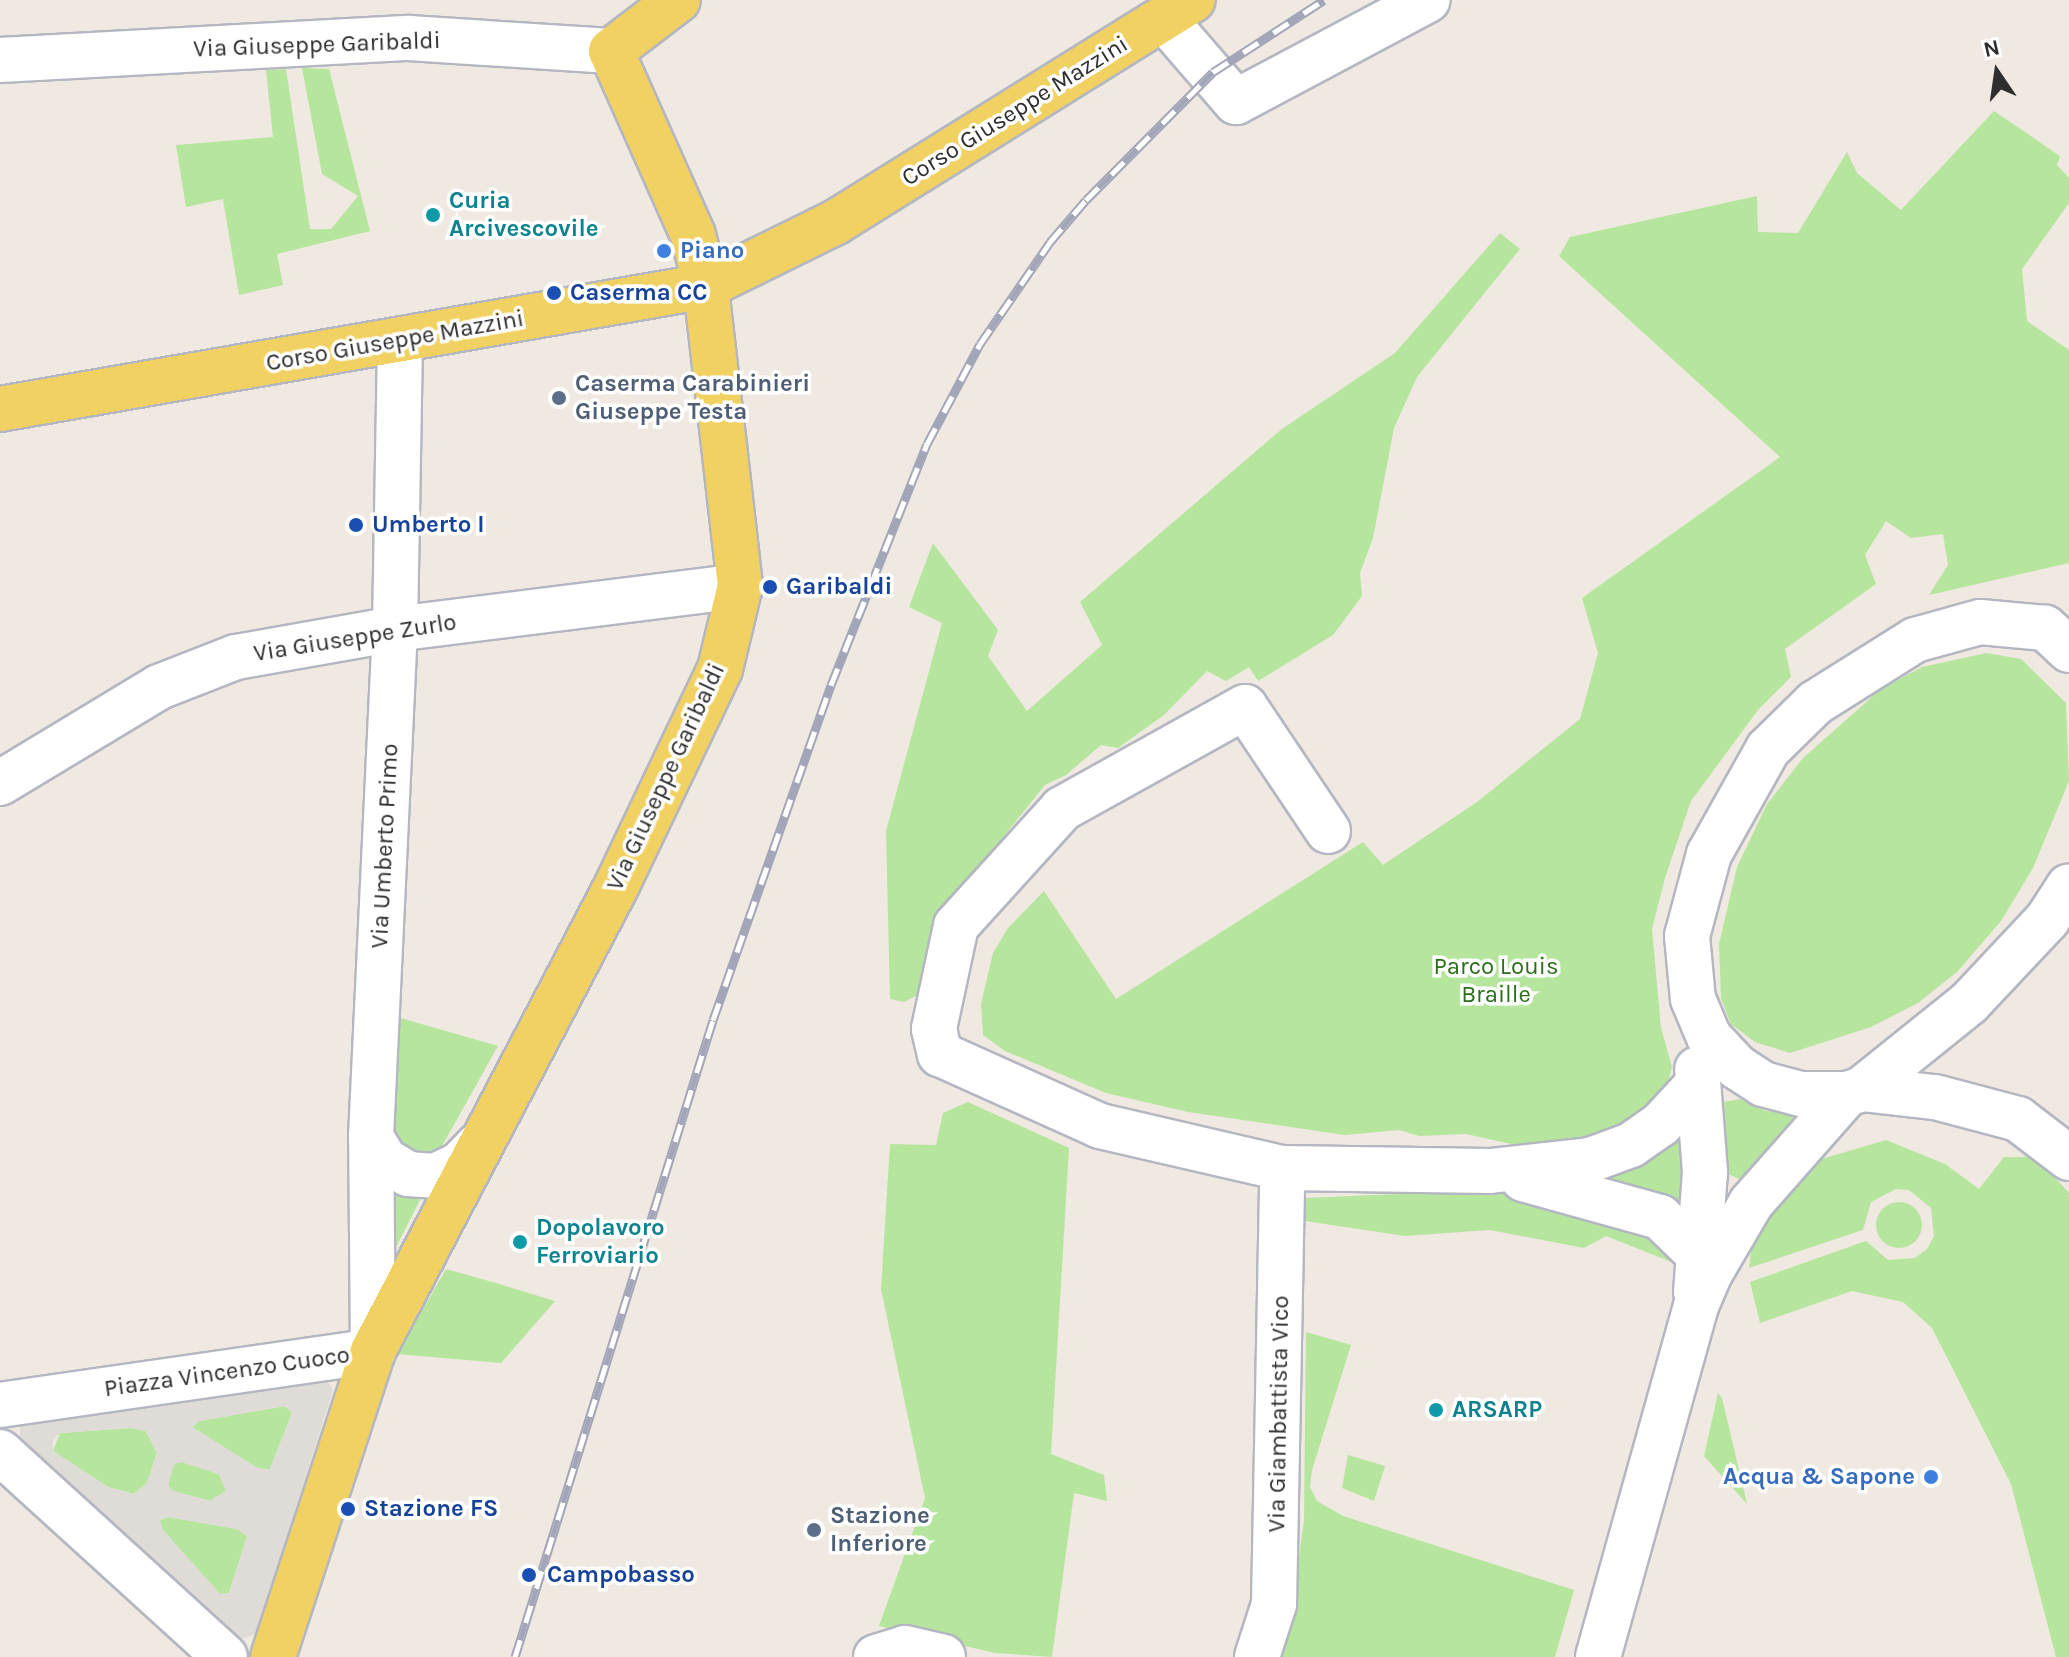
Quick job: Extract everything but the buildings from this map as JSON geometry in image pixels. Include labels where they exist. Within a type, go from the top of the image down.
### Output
[{"type":"main road","points":[[611,51],[678,0]]},
{"type":"main road","name":"Corso Giuseppe Mazzini","points":[[0,409],[706,286],[836,222],[1178,9]]},
{"type":"main road","name":"Via Giuseppe Garibaldi","points":[[373,1351],[478,1145],[616,887],[720,669],[740,586],[706,286],[693,235],[611,51]]},
{"type":"main road","name":"Piazza Vincenzo Cuoco","points":[[273,1657],[373,1351]]},
{"type":"street","points":[[1178,9],[1236,102],[1428,0]]},
{"type":"street","name":"Via Giuseppe Garibaldi","points":[[0,60],[409,38],[611,51]]},
{"type":"street","name":"Via Umberto Primo","points":[[373,1351],[371,1137],[395,629],[400,341]]},
{"type":"street","name":"Via Giuseppe Zurlo","points":[[0,783],[172,682],[236,657],[395,629],[740,586]]},
{"type":"street","points":[[1696,1306],[1697,1253],[1705,1172],[1687,936],[1709,854],[1768,749],[1815,703],[1902,648],[1980,622],[2069,602]]},
{"type":"street","points":[[1980,622],[2045,628],[2069,650]]},
{"type":"street","points":[[1328,831],[1245,707],[1062,809],[956,926],[934,1029],[940,1054],[1100,1126],[1282,1168],[1490,1171],[1590,1160],[1631,1145],[1661,1124],[1697,1085]]},
{"type":"street","points":[[1598,1657],[1696,1306],[1751,1203],[1854,1091],[1969,1003],[2047,920],[2069,886]]},
{"type":"street","points":[[1693,999],[1709,1037],[1737,1067],[1763,1084],[1801,1094],[1854,1091],[1935,1097],[2018,1119],[2069,1158]]},
{"type":"street","name":"Via Giuseppe Garibaldi","points":[[371,1137],[385,1160],[408,1174],[435,1176],[459,1165],[478,1145]]},
{"type":"street","name":"Via Giambattista Vico","points":[[1257,1657],[1274,1604],[1282,1168]]},
{"type":"street","points":[[1490,1171],[1599,1196],[1660,1217],[1697,1253]]},
{"type":"street","name":"Piazza Vincenzo Cuoco","points":[[0,1405],[373,1351]]},
{"type":"street","points":[[0,1452],[225,1657]]},
{"type":"street","points":[[876,1657],[905,1648],[943,1657]]},
{"type":"green space","points":[[302,68],[329,69],[370,231],[277,254],[283,285],[239,295],[223,199],[186,207],[176,145],[273,137],[266,70],[286,69],[310,229],[331,229],[358,196],[322,174]]},
{"type":"green space","name":"Parco Louis Braille","points":[[1994,111],[2060,156],[2057,165],[2069,178],[2069,203],[2022,269],[2027,321],[2069,350],[2069,563],[1929,595],[1948,565],[1943,534],[1911,538],[1886,521],[1865,555],[1876,584],[1785,649],[1791,677],[1758,710],[1691,801],[1665,878],[1652,929],[1661,1028],[1672,1067],[1665,1094],[1621,1131],[1539,1150],[1466,1134],[1419,1136],[1399,1130],[1345,1135],[1188,1112],[1106,1093],[1005,1051],[983,1035],[981,1004],[993,953],[1008,928],[1044,891],[1116,999],[1363,842],[1383,865],[1477,802],[1580,719],[1598,653],[1582,598],[1780,457],[1559,256],[1570,237],[1757,196],[1758,232],[1798,233],[1847,152],[1857,173],[1901,210]]},
{"type":"green space","points":[[1500,233],[1520,249],[1417,377],[1394,428],[1373,538],[1360,573],[1362,596],[1333,635],[1258,681],[1249,667],[1226,681],[1207,671],[1164,715],[1118,748],[1101,745],[1066,775],[1045,785],[936,920],[918,995],[904,1002],[890,999],[886,831],[942,623],[909,607],[933,543],[998,630],[988,656],[1027,711],[1102,645],[1080,602],[1282,429],[1395,353]]},
{"type":"green space","points":[[1986,653],[2021,659],[2066,703],[2069,781],[2033,868],[2001,921],[1957,972],[1918,1003],[1871,1027],[1790,1053],[1755,1042],[1731,1024],[1721,999],[1719,944],[1737,867],[1767,804],[1803,758],[1881,689],[1922,667]]},
{"type":"green space","points":[[397,1017],[498,1046],[437,1155],[405,1155],[392,1130]]},
{"type":"green space","points":[[1740,1099],[1766,1111],[1791,1113],[1797,1127],[1742,1180],[1728,1174],[1724,1102]]},
{"type":"green space","points":[[968,1102],[1069,1148],[1051,1454],[1104,1475],[1107,1501],[1074,1493],[1052,1657],[995,1653],[879,1626],[925,1498],[881,1289],[890,1144],[936,1145],[943,1113]]},
{"type":"green space","points":[[1684,1126],[1683,1215],[1660,1198],[1595,1173]]},
{"type":"green space","points":[[1886,1140],[1945,1164],[1979,1189],[2004,1157],[2036,1157],[2069,1193],[2069,1657],[2056,1657],[2011,1484],[1932,1328],[1903,1302],[1852,1291],[1760,1323],[1750,1282],[1866,1241],[1888,1260],[1915,1258],[1927,1249],[1934,1236],[1931,1208],[1909,1190],[1896,1189],[1871,1202],[1863,1230],[1749,1268],[1752,1244],[1766,1218],[1815,1161]]},
{"type":"green space","points":[[390,1187],[422,1196],[386,1267]]},
{"type":"green space","points":[[1493,1190],[1663,1235],[1674,1263],[1606,1236],[1584,1248],[1490,1230],[1405,1236],[1305,1221],[1305,1198]]},
{"type":"green space","points":[[1899,1202],[1915,1209],[1922,1225],[1915,1241],[1899,1248],[1883,1241],[1876,1225],[1883,1209]]},
{"type":"green space","points":[[446,1269],[555,1301],[501,1363],[397,1354]]},
{"type":"green space","points":[[1306,1332],[1351,1345],[1312,1470],[1310,1487],[1317,1501],[1343,1516],[1574,1590],[1555,1657],[1270,1657],[1294,1590],[1304,1521]]},
{"type":"green space","points":[[1718,1393],[1722,1398],[1747,1504],[1704,1456]]},
{"type":"green space","points":[[285,1406],[292,1413],[270,1469],[258,1469],[192,1427],[199,1421]]},
{"type":"green space","points":[[130,1428],[146,1431],[157,1453],[147,1483],[134,1494],[108,1487],[53,1451],[60,1433]]},
{"type":"green space","points":[[1348,1455],[1385,1466],[1374,1501],[1342,1488]]},
{"type":"green space","points":[[182,1462],[219,1474],[226,1491],[210,1501],[173,1491],[168,1486],[174,1463]]},
{"type":"green space","points":[[168,1517],[237,1529],[247,1536],[229,1593],[220,1594],[162,1529],[160,1520]]},
{"type":"shaded area","points":[[325,1377],[333,1390],[256,1634],[241,1639],[20,1440],[20,1428],[31,1419]],"holes":[[[285,1406],[292,1413],[270,1469],[258,1468],[192,1427],[200,1421]],[[130,1428],[146,1431],[157,1454],[147,1483],[134,1494],[108,1487],[53,1451],[53,1440],[60,1433]],[[182,1462],[219,1474],[226,1491],[210,1501],[173,1491],[168,1485],[174,1464]],[[168,1517],[237,1529],[247,1536],[229,1593],[220,1594],[162,1529],[160,1520]]]},
{"type":"railway","points":[[515,1657],[713,1020],[831,685],[927,444],[980,344],[1050,242],[1086,200],[1213,72],[1324,0]]},
{"type":"place","name":"Curia Arcivescovile","points":[[433,215]]},
{"type":"place","name":"Piano","points":[[664,251]]},
{"type":"place","name":"Caserma CC","points":[[554,293]]},
{"type":"place","name":"Caserma Carabinieri Giuseppe Testa","points":[[559,398]]},
{"type":"place","name":"Umberto I","points":[[356,525]]},
{"type":"place","name":"Garibaldi","points":[[770,587]]},
{"type":"place","name":"Dopolavoro Ferroviario","points":[[520,1242]]},
{"type":"place","name":"ARSARP","points":[[1436,1410]]},
{"type":"place","name":"Acqua & Sapone","points":[[1931,1477]]},
{"type":"place","name":"Stazione FS","points":[[348,1509]]},
{"type":"place","name":"Stazione Inferiore","points":[[814,1530]]},
{"type":"place","name":"Campobasso","points":[[529,1575]]}]
